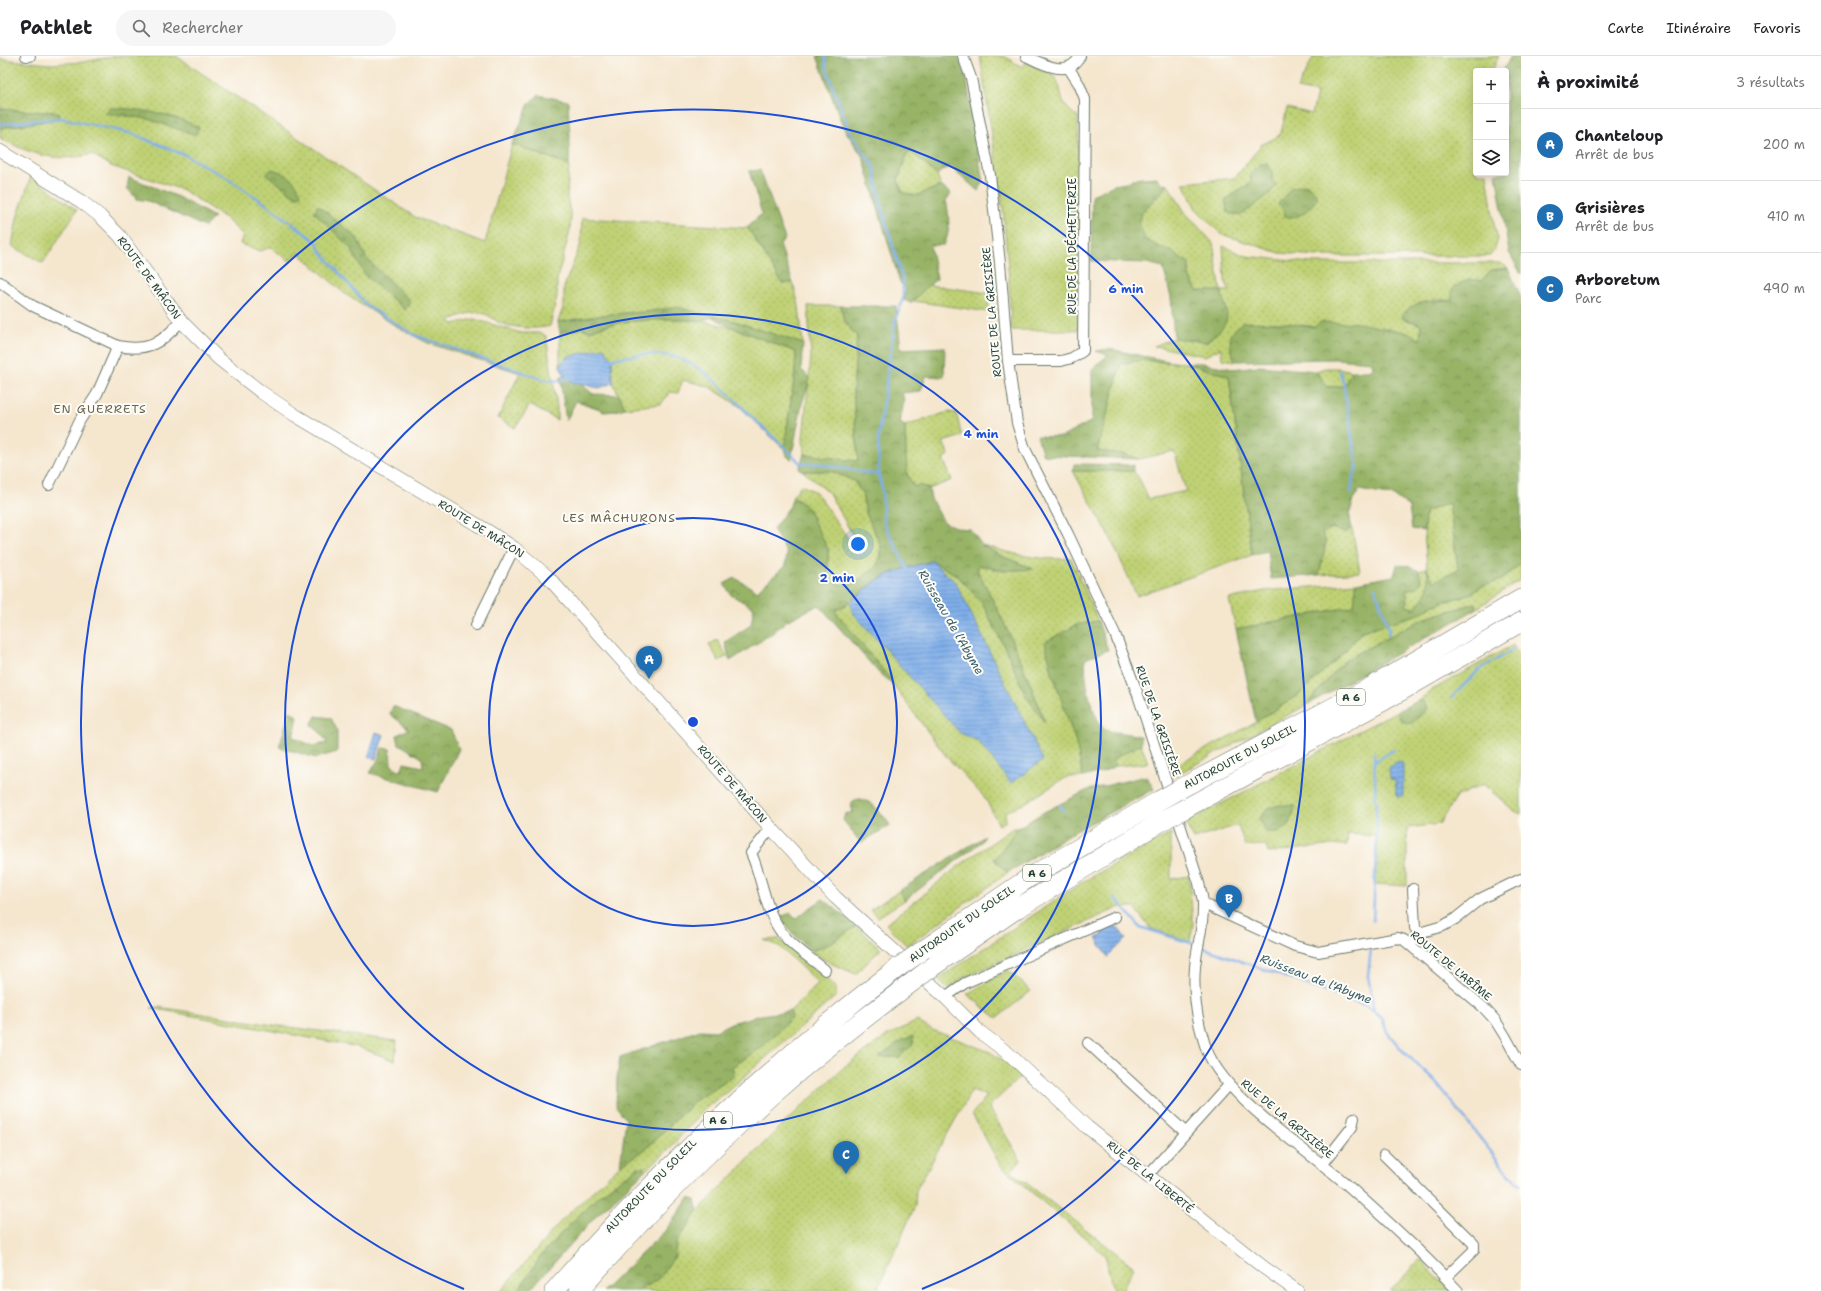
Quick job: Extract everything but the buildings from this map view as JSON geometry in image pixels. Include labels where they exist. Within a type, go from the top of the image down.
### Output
[{"type":"highway","name":"AUTOROUTE DU SOLEIL","points":[[554,1291],[634,1202],[701,1135],[763,1077],[843,1010],[911,967],[1030,877],[1160,800],[1371,687],[1521,600]]},
{"type":"highway","name":"AUTOROUTE DU SOLEIL","points":[[579,1291],[610,1255],[676,1186],[768,1098],[836,1041],[911,967],[935,965],[1018,908],[1168,818],[1388,699],[1521,622]]},
{"type":"street","name":"ROUTE DE LA GRISIÈRE","points":[[964,56],[971,78],[990,176],[999,256],[1008,361],[1017,423],[1024,449],[1068,534]]},
{"type":"street","name":"ROUTE DE LA GRISIÈRE","points":[[971,56],[971,78]]},
{"type":"street","points":[[1026,56],[1053,68],[1068,67],[1078,61],[1080,56]]},
{"type":"street","name":"RUE DE LA DÉCHETTERIE","points":[[1008,361],[1061,361],[1072,358],[1083,351],[1086,100],[1079,84],[1068,67]]},
{"type":"street","name":"ROUTE DE MÂCON","points":[[0,151],[82,202],[100,216],[120,236],[181,321],[219,359],[261,392],[295,415],[514,548],[548,577],[771,828],[835,897],[911,967]]},
{"type":"street","points":[[0,282],[33,306],[118,346],[133,349],[149,346],[161,340],[181,321]]},
{"type":"street","points":[[49,484],[80,420],[97,394],[118,346]]},
{"type":"street","name":"RUE DE LA GRISIÈRE","points":[[1068,534],[1115,634],[1137,692],[1199,883],[1204,904],[1195,981],[1199,1022],[1210,1059],[1237,1094],[1322,1165],[1431,1262],[1458,1291]]},
{"type":"street","points":[[476,626],[514,548]]},
{"type":"street","points":[[771,828],[751,853],[758,869],[766,901],[779,929],[786,938],[825,970]]},
{"type":"street","points":[[1410,945],[1419,933],[1443,926],[1455,919],[1480,899],[1521,879]]},
{"type":"street","points":[[1413,889],[1415,928],[1419,933]]},
{"type":"street","name":"ROUTE DE L'ABÎME","points":[[1204,904],[1274,938],[1307,950],[1318,952],[1398,938],[1410,945],[1483,1006],[1505,1036],[1521,1066]]},
{"type":"street","points":[[945,997],[965,983],[1115,917]]},
{"type":"street","name":"RUE DE LA LIBERTÉ","points":[[911,967],[945,997],[980,1032],[1009,1054],[1067,1109],[1147,1176],[1296,1291]]},
{"type":"street","points":[[1088,1043],[1186,1132]]},
{"type":"street","points":[[1147,1176],[1229,1085]]},
{"type":"street","points":[[1322,1165],[1352,1126],[1354,1118]]},
{"type":"street","points":[[1384,1155],[1474,1244],[1474,1250],[1446,1277]]},
{"type":"green space","points":[[116,56],[176,56],[415,217],[485,243],[512,144],[569,165],[567,197],[571,217],[570,231],[557,279],[557,297],[550,326],[525,328],[512,326],[500,323],[481,313],[465,314],[450,320],[453,324],[474,319],[521,333],[541,333],[546,336],[557,407],[557,420],[530,405],[515,428],[498,418],[520,373],[428,343],[399,328],[345,294],[299,253],[289,261],[271,247],[260,251],[240,244],[243,235],[225,218],[183,190],[111,166],[92,154],[67,158],[45,156],[23,149],[0,138],[0,128],[58,119],[51,111],[42,112],[0,109],[0,59],[50,64],[83,62]]},
{"type":"green space","points":[[817,56],[958,56],[966,76],[983,183],[978,191],[950,166],[937,175],[912,152],[907,154],[898,180],[902,192],[915,196],[941,186],[951,194],[946,200],[949,223],[948,234],[944,245],[930,245],[937,279],[911,303],[904,300],[906,288],[900,283],[863,157],[843,127]]},
{"type":"green space","points":[[980,56],[1003,56],[1022,67],[1026,62],[1050,74],[1058,82],[1063,101],[1066,106],[1078,117],[1078,330],[1011,330],[1009,279],[1003,209]]},
{"type":"green space","points":[[1314,56],[1499,56],[1493,68],[1473,68],[1473,176],[1487,176],[1494,223],[1498,239],[1495,249],[1490,256],[1318,256],[1280,253],[1221,234],[1196,209],[1183,183],[1234,178],[1261,145],[1277,137],[1281,133],[1287,108],[1312,114],[1317,93],[1297,89]],"holes":[[[1272,172],[1272,180],[1277,185],[1268,195],[1234,193]]]},
{"type":"green space","points":[[1511,56],[1521,56],[1521,274],[1509,252],[1496,176],[1509,176],[1509,68],[1505,68]]},
{"type":"green space","points":[[538,95],[568,101],[570,137],[569,165],[512,144],[529,104]]},
{"type":"green space","points":[[110,108],[132,109],[156,113],[180,119],[199,128],[195,135],[148,119],[105,113]]},
{"type":"green space","points":[[0,109],[42,112],[51,111],[59,114],[58,119],[0,128]]},
{"type":"green space","points":[[912,152],[937,175],[941,186],[915,196],[902,192],[898,180],[907,154]]},
{"type":"green space","points":[[1260,164],[1268,164],[1272,172],[1272,180],[1277,185],[1268,195],[1240,216],[1228,213],[1225,201],[1234,193],[1251,183],[1250,174]]},
{"type":"green space","points":[[272,169],[282,173],[294,181],[301,195],[296,197],[266,174]]},
{"type":"green space","points":[[760,170],[785,239],[780,245],[793,283],[782,283],[748,228],[751,223],[762,214],[749,171]]},
{"type":"green space","points":[[31,176],[77,210],[43,263],[12,246],[17,218]]},
{"type":"green space","points":[[129,177],[178,197],[214,217],[205,227],[148,201],[137,199],[127,188]]},
{"type":"green space","points":[[1156,177],[1162,183],[1168,185],[1142,212],[1139,223],[1145,239],[1157,246],[1172,251],[1179,258],[1189,263],[1189,276],[1197,291],[1221,291],[1226,309],[1226,320],[1220,330],[1206,342],[1174,338],[1171,297],[1163,267],[1147,263],[1091,261],[1092,195],[1114,185],[1126,183],[1133,179]]},
{"type":"green space","points":[[1306,184],[1316,193],[1317,199],[1303,213],[1295,217],[1285,216],[1284,210],[1278,204],[1291,188]]},
{"type":"green space","points":[[1168,185],[1185,212],[1213,243],[1221,291],[1230,291],[1225,281],[1223,246],[1246,256],[1310,263],[1500,263],[1508,268],[1491,270],[1481,281],[1452,301],[1436,299],[1402,318],[1421,325],[1421,341],[1286,323],[1231,351],[1235,361],[1222,359],[1221,348],[1205,356],[1154,346],[1174,338],[1207,342],[1197,291],[1189,276],[1189,263],[1179,258],[1172,251],[1157,246],[1144,239],[1139,223],[1142,212]]},
{"type":"green space","points":[[318,205],[357,238],[366,258],[410,301],[405,310],[365,275],[351,249],[314,212]]},
{"type":"green space","points":[[582,218],[748,228],[782,283],[793,283],[799,306],[803,344],[734,321],[661,309],[647,312],[611,314],[558,322],[564,305],[564,287],[581,243]]},
{"type":"green space","points":[[1508,268],[1521,297],[1521,563],[1501,580],[1480,587],[1472,593],[1431,606],[1419,614],[1362,631],[1342,654],[1298,695],[1256,722],[1236,629],[1354,606],[1356,583],[1394,576],[1397,565],[1409,566],[1419,571],[1421,581],[1418,587],[1406,590],[1408,600],[1406,606],[1414,608],[1423,598],[1427,590],[1427,568],[1434,582],[1458,569],[1449,503],[1425,512],[1424,531],[1412,529],[1409,507],[1394,496],[1359,490],[1352,504],[1350,513],[1352,528],[1345,533],[1332,528],[1322,533],[1326,542],[1319,575],[1271,579],[1267,551],[1252,555],[1229,376],[1186,363],[1202,363],[1233,369],[1258,366],[1316,371],[1327,387],[1344,386],[1352,371],[1370,371],[1373,367],[1372,362],[1335,359],[1235,361],[1231,351],[1230,335],[1242,322],[1286,323],[1314,327],[1321,322],[1358,323],[1409,333],[1420,340],[1421,325],[1402,318],[1405,312],[1416,304],[1423,302],[1452,301],[1452,290],[1458,285],[1469,280],[1481,281],[1491,270]]},
{"type":"green space","points":[[929,285],[988,293],[989,312],[913,301]]},
{"type":"green space","points":[[808,306],[841,306],[844,321],[857,336],[853,392],[858,462],[804,454],[803,438],[811,357]]},
{"type":"green space","points":[[841,306],[896,306],[901,349],[945,347],[944,377],[926,376],[921,391],[902,393],[904,400],[900,423],[905,426],[907,474],[914,487],[919,485],[929,489],[931,499],[944,522],[957,528],[970,529],[982,545],[1001,556],[1033,569],[1003,571],[979,565],[977,570],[1014,645],[1045,723],[1026,696],[1009,656],[982,603],[957,575],[932,561],[904,568],[888,574],[835,611],[891,680],[893,685],[879,673],[819,605],[786,621],[774,632],[730,661],[725,642],[751,625],[754,608],[731,595],[724,584],[735,578],[757,591],[785,566],[787,554],[773,529],[790,506],[793,496],[809,509],[828,549],[828,573],[831,581],[840,585],[854,584],[875,568],[881,557],[881,546],[866,513],[862,493],[854,481],[831,471],[803,471],[799,469],[804,454],[858,461],[853,392],[857,336],[844,321]]},
{"type":"green space","points":[[676,307],[734,321],[803,344],[801,369],[810,379],[802,403],[791,460],[786,455],[784,449],[795,372],[796,352],[734,328],[712,317],[702,320],[669,319],[628,322],[608,325],[590,331],[581,328],[560,333],[558,322],[611,314],[647,312]]},
{"type":"green space","points":[[669,319],[704,321],[734,328],[796,352],[795,372],[784,449],[739,406],[708,386],[683,380],[678,393],[670,392],[661,404],[625,408],[613,383],[612,359],[567,357],[560,366],[560,333],[581,328],[590,331],[599,327],[619,323]]},
{"type":"green space","points":[[1109,349],[1177,363],[1141,360],[1121,364],[1097,451],[1123,454],[1139,459],[1043,455],[1037,436],[1062,437],[1092,421],[1092,369],[1108,355],[1096,351]]},
{"type":"green space","points":[[1141,360],[1186,363],[1229,376],[1252,555],[1137,596],[1108,533],[1073,471],[1133,471],[1139,478],[1149,499],[1186,491],[1174,451],[1139,459],[1123,454],[1097,451],[1121,364]]},
{"type":"green space","points":[[1325,368],[1338,368],[1352,371],[1344,386],[1327,387],[1316,371]]},
{"type":"green space","points":[[564,375],[571,382],[581,384],[593,394],[619,395],[625,408],[603,412],[600,409],[576,401],[566,421],[560,378]]},
{"type":"green space","points":[[948,412],[956,413],[962,436],[943,442],[949,455],[943,459],[952,480],[929,489],[919,485],[914,488],[907,474],[905,426]]},
{"type":"green space","points":[[1074,464],[1133,465],[1133,471],[1073,471]]},
{"type":"green space","points":[[803,471],[831,471],[854,481],[862,493],[866,513],[881,546],[881,557],[875,568],[854,584],[840,585],[831,581],[828,573],[828,549],[809,509],[793,496],[801,485],[816,492],[860,556],[865,550],[862,543],[855,539],[829,493]]},
{"type":"green space","points":[[1449,503],[1458,569],[1434,582],[1427,569],[1428,587],[1425,595],[1414,608],[1406,606],[1408,600],[1406,589],[1421,581],[1419,571],[1427,568],[1424,531],[1425,512]]},
{"type":"green space","points":[[1332,528],[1345,533],[1352,528],[1360,572],[1319,575],[1326,542],[1322,533]]},
{"type":"green space","points":[[982,545],[1037,558],[1071,558],[1098,621],[1076,625],[1066,710],[1076,743],[1083,777],[1067,777],[1023,804],[1005,812],[1006,821],[999,825],[985,798],[946,756],[893,685],[891,680],[834,611],[850,603],[876,581],[932,561],[957,575],[982,603],[1009,656],[1026,696],[1044,721],[1014,644],[977,570],[979,565],[1003,571],[1032,568],[1001,556]]},
{"type":"green space","points":[[1521,563],[1521,579],[1476,609],[1476,603],[1423,619],[1345,660],[1305,706],[1174,776],[1171,768],[1256,722],[1298,695],[1342,654],[1362,631],[1419,614],[1431,606],[1472,593],[1480,587],[1501,580]]},
{"type":"green space","points":[[1356,583],[1355,606],[1236,629],[1229,599],[1264,591]]},
{"type":"green space","points":[[1476,603],[1476,609],[1305,706],[1345,660],[1423,619]]},
{"type":"green space","points":[[1098,621],[1108,650],[1085,659],[1087,687],[1095,714],[1104,730],[1141,736],[1141,744],[1113,759],[1116,766],[1102,772],[1083,777],[1076,743],[1052,672],[1045,642],[1076,625]]},
{"type":"green space","points":[[717,640],[727,656],[719,661],[709,645]]},
{"type":"green space","points":[[1513,645],[1520,658],[1521,657],[1521,814],[1513,810],[1483,784],[1456,797],[1439,824],[1407,828],[1407,886],[1375,884],[1377,836],[1348,834],[1347,845],[1332,845],[1268,853],[1266,845],[1245,846],[1238,825],[1194,839],[1185,823],[1397,711],[1401,720],[1411,724],[1427,709],[1424,701],[1418,701],[1432,690]]},
{"type":"green space","points":[[1418,701],[1424,701],[1427,709],[1411,724],[1403,721],[1397,711]]},
{"type":"green space","points":[[393,706],[451,730],[459,749],[438,792],[370,773],[378,760],[382,748],[390,749],[391,765],[401,771],[404,763],[423,767],[422,758],[399,744],[397,735],[409,729],[390,714]]},
{"type":"green space","points":[[290,711],[298,717],[293,737],[313,746],[327,743],[321,733],[311,725],[316,716],[331,718],[337,730],[337,752],[316,758],[279,747]]},
{"type":"green space","points":[[1141,744],[1148,763],[1116,766],[1113,759]]},
{"type":"green space","points":[[1146,776],[1154,789],[1072,833],[1007,873],[994,860],[1018,828],[1044,812],[1088,790]]},
{"type":"green space","points":[[859,799],[873,805],[881,812],[890,825],[861,843],[843,820],[845,814],[853,812],[851,805],[854,801]]},
{"type":"green space","points":[[1279,805],[1296,806],[1288,826],[1277,832],[1266,832],[1259,819],[1268,808]]},
{"type":"green space","points":[[1013,828],[1018,828],[994,860],[1007,873],[907,946],[886,924],[960,865]]},
{"type":"green space","points":[[1171,833],[1171,879],[1189,876],[1193,924],[1190,942],[1150,928],[1134,907],[1120,907],[961,979],[949,989],[938,979],[1084,881]]},
{"type":"green space","points":[[985,836],[981,842],[905,900],[899,891]]},
{"type":"green space","points":[[899,891],[905,900],[878,917],[870,910]]},
{"type":"green space","points":[[823,899],[857,926],[827,945],[811,951],[790,931],[780,917],[791,913],[796,919]]},
{"type":"green space","points":[[857,926],[881,949],[856,974],[830,963],[811,951],[827,945]]},
{"type":"green space","points":[[779,939],[835,986],[837,995],[728,1091],[708,1106],[667,1151],[644,1172],[644,1167],[637,1168],[599,1195],[565,1229],[541,1256],[518,1291],[501,1291],[560,1222],[620,1165],[644,1150],[696,1100],[734,1075],[732,1067],[763,1046],[792,1017],[790,1011],[818,983],[779,946],[764,940]]},
{"type":"green space","points":[[1008,970],[1031,991],[997,1018],[967,994]]},
{"type":"green space","points":[[159,1007],[273,1025],[397,1041],[395,1061],[358,1047],[151,1008]]},
{"type":"green space","points":[[790,1011],[792,1017],[763,1046],[732,1067],[734,1075],[696,1100],[644,1150],[620,1165],[626,1119],[616,1106],[617,1078],[620,1057],[700,1030],[716,1031],[731,1023],[761,1015]]},
{"type":"green space","points":[[917,1021],[930,1029],[990,1052],[1023,1074],[989,1107],[1021,1161],[1011,1171],[1134,1267],[1122,1291],[1113,1291],[1105,1255],[1000,1165],[972,1114],[987,1096],[972,1090],[916,1190],[915,1206],[877,1291],[636,1291],[648,1286],[675,1256],[676,1243],[698,1211],[778,1129],[844,1067],[887,1036]]},
{"type":"green space","points":[[913,1036],[913,1044],[899,1058],[879,1057],[903,1040]]},
{"type":"green space","points":[[644,1167],[644,1172],[597,1215],[529,1291],[518,1291],[541,1256],[565,1229],[599,1195],[637,1168]]},
{"type":"green space","points":[[689,1198],[695,1200],[698,1211],[676,1243],[675,1256],[659,1278],[648,1286],[636,1291],[603,1291],[665,1231]]},
{"type":"green space","points":[[1420,1259],[1451,1291],[1390,1291]]},
{"type":"water","points":[[604,348],[612,359],[613,383],[599,388],[571,382],[564,375],[560,366],[567,357]]},
{"type":"water","points":[[932,561],[956,583],[1043,760],[1011,783],[978,741],[960,733],[854,614],[850,603],[876,581],[889,574]]},
{"type":"water","points":[[376,732],[384,735],[376,759],[368,757]]},
{"type":"water","points":[[1398,761],[1403,764],[1403,796],[1397,797],[1395,780],[1390,779],[1389,768]]},
{"type":"water","points":[[1116,925],[1126,939],[1108,957],[1096,938],[1103,935],[1102,930]]},
{"type":"waterway","points":[[825,56],[826,67],[849,131],[874,167],[881,204],[903,281],[903,299],[895,321],[878,439],[879,475],[882,489],[884,523],[908,570]]},
{"type":"waterway","points":[[0,124],[61,118],[130,133],[185,155],[227,178],[263,202],[318,243],[319,249],[366,305],[414,335],[545,380],[559,381],[570,377]]},
{"type":"waterway","points":[[610,360],[637,355],[656,354],[672,356],[686,361],[699,368],[711,378],[800,463],[820,464],[879,475]]},
{"type":"waterway","points":[[1340,372],[1343,381],[1357,468],[1353,478],[1351,494]]},
{"type":"waterway","points":[[1375,588],[1389,629],[1388,635]]},
{"type":"waterway","points":[[1452,697],[1480,669],[1514,649]]},
{"type":"waterway","points":[[1374,762],[1394,750]]},
{"type":"waterway","points":[[1373,921],[1377,831],[1374,753]]},
{"type":"waterway","name":"Ruisseau de l'Abyme","points":[[1060,805],[1064,811]]},
{"type":"waterway","name":"Ruisseau de l'Abyme","points":[[1114,897],[1140,927],[1197,945]]},
{"type":"waterway","name":"Ruisseau de l'Abyme","points":[[1201,947],[1367,1006],[1382,1018],[1387,1032],[1402,1050],[1433,1079],[1508,1173],[1521,1185]]},
{"type":"waterway","points":[[1371,948],[1368,976],[1374,1011]]},
{"type":"place","name":"Chanteloup","points":[[649,679]]},
{"type":"place","name":"Grisières","points":[[1229,918]]},
{"type":"place","name":"Arboretum","points":[[846,1174]]},
{"type":"district","name":"EN GUERRETS","points":[[100,409]]},
{"type":"district","name":"LES MÂCHURONS","points":[[619,518]]}]
